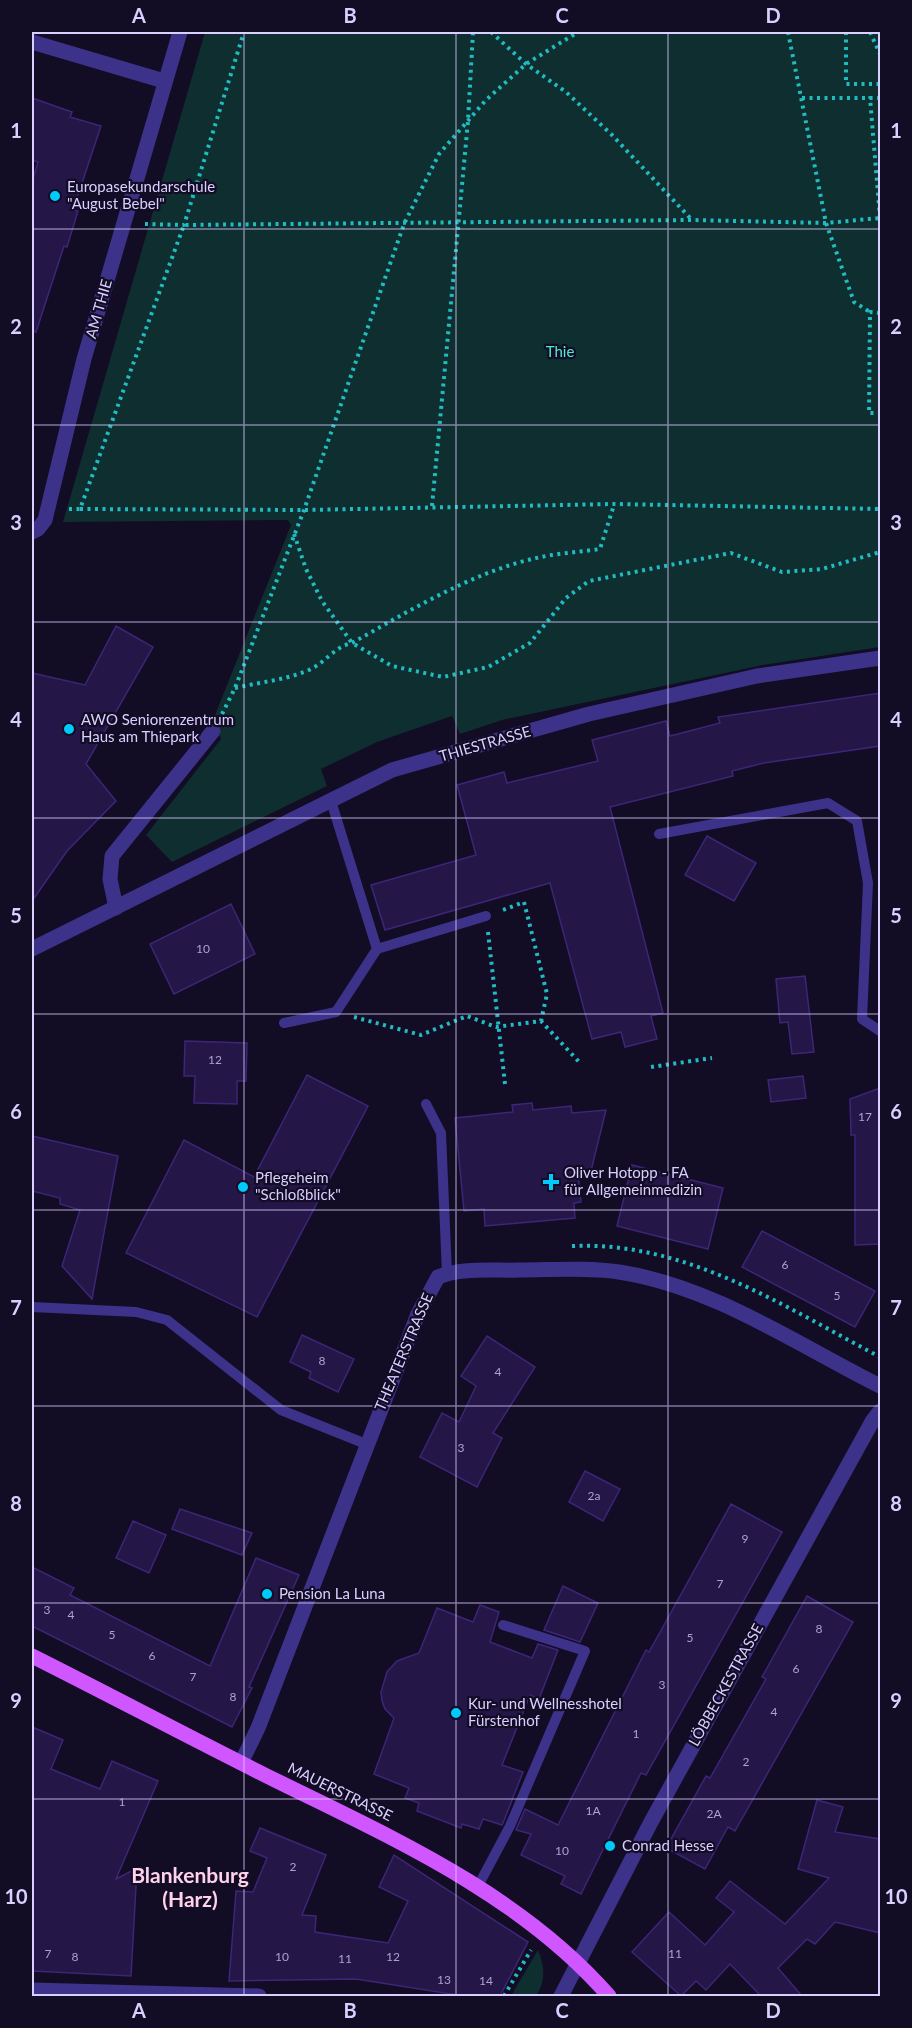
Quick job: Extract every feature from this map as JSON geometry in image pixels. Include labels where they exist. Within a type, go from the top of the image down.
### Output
[{"type":"main road","name":"MAUERSTRASSE","points":[[32,1656],[241,1763],[367,1824],[477,1888],[541,1932],[577,1962],[609,1996]]},
{"type":"street","name":"AM THIE","points":[[32,532],[45,520],[84,359],[180,32]]},
{"type":"street","points":[[32,42],[164,81]]},
{"type":"street","name":"THIESTRASSE","points":[[32,949],[392,770],[589,714],[757,676],[880,658]]},
{"type":"street","points":[[116,909],[110,879],[112,856],[213,731]]},
{"type":"street","points":[[447,1274],[582,1270],[618,1272],[673,1284],[723,1305],[880,1386]]},
{"type":"street","name":"THEATERSTRASSE","points":[[241,1763],[258,1728],[418,1314],[432,1285],[438,1277],[447,1274]]},
{"type":"street","name":"LÖBBECKESTRASSE","points":[[561,1996],[577,1962],[813,1526],[873,1419],[880,1412]]},
{"type":"street","points":[[32,1990],[259,1996]]},
{"type":"lane","points":[[331,801],[377,949]]},
{"type":"lane","points":[[659,834],[828,803],[857,821],[868,883],[862,1019],[880,1031]]},
{"type":"lane","points":[[284,1023],[336,1012],[377,949],[486,916]]},
{"type":"lane","points":[[426,1104],[441,1133],[447,1274]]},
{"type":"lane","points":[[32,1307],[136,1312],[167,1320],[281,1410],[366,1444]]},
{"type":"lane","points":[[477,1888],[510,1826],[585,1651],[503,1624]]},
{"type":"path","points":[[80,509],[184,225],[244,32]]},
{"type":"path","points":[[432,506],[468,121],[473,32]]},
{"type":"path","points":[[491,32],[526,64],[566,92],[692,220]]},
{"type":"path","points":[[213,731],[235,688],[304,510],[404,224],[439,154],[486,100],[526,64],[578,32]]},
{"type":"path","points":[[788,32],[826,223],[854,302],[870,312],[880,313]]},
{"type":"path","points":[[846,32],[846,84],[880,84]]},
{"type":"path","points":[[870,32],[880,54]]},
{"type":"path","points":[[876,44],[880,41]]},
{"type":"path","points":[[802,98],[880,98]]},
{"type":"path","points":[[123,222],[184,225],[692,220],[826,223],[880,218],[878,164],[870,99]]},
{"type":"path","points":[[870,312],[869,413],[880,413]]},
{"type":"path","points":[[47,510],[304,510],[614,504],[880,509]]},
{"type":"path","points":[[235,688],[290,677],[312,669],[340,646],[352,643],[421,605],[490,574],[539,558],[600,549],[614,504]]},
{"type":"path","points":[[294,533],[306,569],[322,601],[352,643],[392,666],[443,677],[488,667],[530,643],[566,598],[589,581],[731,553],[782,572],[822,570],[880,552]]},
{"type":"path","points":[[505,1084],[496,1027],[486,916],[524,902],[547,994],[541,1021]]},
{"type":"path","points":[[336,1012],[421,1035],[467,1016],[496,1027],[541,1021]]},
{"type":"path","points":[[541,1021],[581,1064]]},
{"type":"path","points":[[651,1067],[712,1058]]},
{"type":"path","points":[[504,1996],[541,1932]]},
{"type":"green space","name":"Thie","points":[[205,32],[880,32],[880,647],[763,665],[502,720],[460,734],[452,716],[377,742],[321,769],[327,786],[172,862],[146,835],[221,739],[213,720],[291,525],[288,520],[63,522]]},
{"type":"green space","points":[[538,1950],[543,1974],[542,1985],[536,1996],[511,1996]]},
{"type":"building","name":"Europasekundarschule \"August Bebel\"","points":[[32,98],[72,112],[70,117],[101,126],[73,210],[78,211],[67,247],[64,246],[36,332],[32,331],[32,182],[38,162],[32,160]]},
{"type":"building","name":"AWO Seniorenzentrum Haus am Thiepark","points":[[116,626],[153,647],[86,764],[116,801],[67,851],[32,901],[32,673],[85,685]]},
{"type":"building","points":[[880,693],[880,746],[764,763],[732,771],[733,776],[610,807],[663,1013],[651,1016],[657,1039],[625,1047],[621,1032],[592,1039],[550,883],[385,930],[371,885],[476,855],[457,785],[504,772],[507,783],[598,761],[592,740],[666,721],[670,736],[720,723],[718,717]]},
{"type":"building","points":[[707,836],[756,863],[734,901],[685,875]]},
{"type":"building","points":[[231,904],[255,954],[174,994],[150,944]]},
{"type":"building","points":[[805,976],[814,1052],[792,1054],[788,1022],[780,1023],[776,979]]},
{"type":"building","points":[[185,1041],[247,1043],[246,1081],[237,1081],[237,1104],[194,1103],[195,1076],[184,1076]]},
{"type":"building","name":"Pflegeheim \"Schloßblick\"","points":[[307,1075],[368,1106],[257,1317],[126,1253],[184,1140],[254,1177]]},
{"type":"building","points":[[803,1076],[806,1098],[771,1102],[768,1080]]},
{"type":"building","points":[[880,1088],[880,1244],[855,1245],[855,1135],[851,1135],[850,1099]]},
{"type":"building","points":[[532,1103],[533,1110],[571,1106],[572,1113],[606,1110],[591,1171],[578,1172],[581,1202],[574,1203],[575,1218],[485,1226],[484,1209],[464,1211],[455,1118],[513,1112],[512,1105]]},
{"type":"building","points":[[32,1136],[118,1156],[92,1299],[62,1266],[80,1210],[60,1204],[60,1198],[32,1191]]},
{"type":"building","points":[[632,1165],[723,1188],[708,1249],[617,1226]]},
{"type":"building","points":[[762,1231],[875,1291],[855,1327],[742,1267]]},
{"type":"building","points":[[302,1335],[354,1359],[338,1392],[309,1378],[311,1372],[290,1362]]},
{"type":"building","points":[[487,1336],[535,1367],[493,1433],[502,1438],[477,1487],[420,1457],[442,1413],[459,1422],[476,1386],[461,1376]]},
{"type":"building","points":[[585,1471],[620,1489],[603,1521],[569,1502]]},
{"type":"building","points":[[731,1504],[782,1532],[646,1775],[641,1773],[581,1894],[561,1884],[565,1876],[521,1855],[531,1834],[516,1830],[525,1809],[558,1825],[646,1650],[649,1652]]},
{"type":"building","points":[[180,1509],[252,1533],[242,1555],[172,1529]]},
{"type":"building","points":[[133,1521],[166,1535],[149,1573],[116,1558]]},
{"type":"building","points":[[256,1558],[299,1575],[249,1687],[252,1688],[232,1727],[32,1626],[32,1567],[74,1588],[70,1595],[210,1666]]},
{"type":"building","points":[[563,1586],[598,1603],[580,1642],[544,1630]]},
{"type":"building","points":[[807,1596],[853,1622],[735,1831],[728,1827],[705,1869],[666,1848],[706,1776],[710,1778],[766,1679],[762,1677]]},
{"type":"building","name":"Kur- und Wellnesshotel Fürstenhof","points":[[480,1605],[499,1612],[490,1642],[532,1658],[538,1644],[558,1650],[539,1699],[530,1695],[502,1765],[523,1772],[503,1823],[502,1825],[483,1819],[479,1829],[462,1824],[461,1828],[417,1811],[419,1803],[405,1798],[409,1788],[374,1774],[394,1718],[385,1709],[382,1701],[381,1692],[387,1672],[397,1661],[419,1653],[437,1608],[473,1622]]},
{"type":"building","points":[[32,1727],[63,1740],[51,1769],[100,1789],[112,1761],[158,1781],[116,1879],[137,1868],[131,1976],[32,1971]]},
{"type":"building","points":[[817,1800],[843,1807],[835,1832],[880,1839],[880,1933],[835,1922],[815,1944],[807,1939],[778,1968],[802,1996],[761,1996],[730,1964],[706,1990],[696,1981],[681,1996],[632,1952],[669,1912],[705,1945],[734,1912],[716,1898],[730,1881],[785,1924],[829,1878],[798,1869]]},
{"type":"building","points":[[260,1828],[326,1855],[302,1915],[316,1916],[315,1932],[388,1943],[408,1901],[379,1887],[394,1855],[528,1942],[500,1996],[464,1996],[356,1979],[229,1981],[236,1891],[253,1892],[267,1858],[250,1851]]},
{"type":"place","name":"Europasekundarschule \"August Bebel\"","points":[[55,196]]},
{"type":"place","name":"AWO Seniorenzentrum Haus am Thiepark","points":[[69,729]]},
{"type":"place","name":"Oliver Hotopp - FA für Allgemeinmedizin","points":[[551,1182]]},
{"type":"place","name":"Pflegeheim \"Schloßblick\"","points":[[243,1187]]},
{"type":"place","name":"Pension La Luna","points":[[267,1594]]},
{"type":"place","name":"Kur- und Wellnesshotel Fürstenhof","points":[[456,1713]]},
{"type":"place","name":"Conrad Hesse","points":[[610,1846]]},
{"type":"district","name":"Blankenburg (Harz)","points":[[190,1888]]}]
